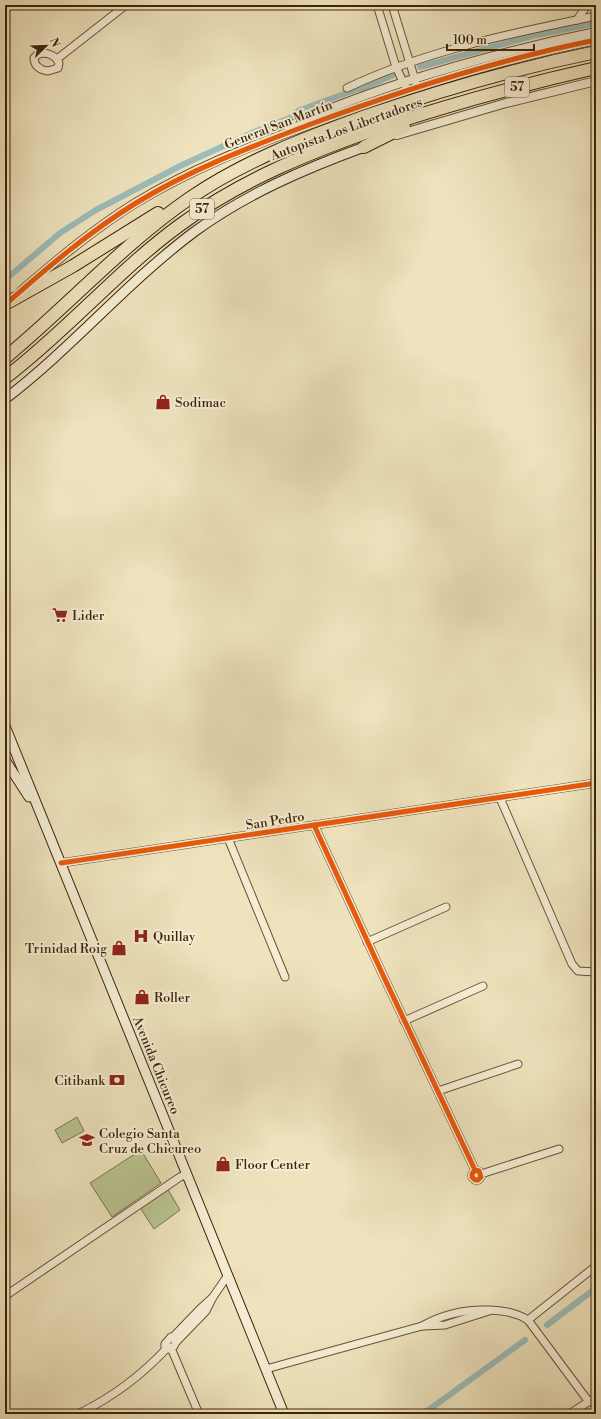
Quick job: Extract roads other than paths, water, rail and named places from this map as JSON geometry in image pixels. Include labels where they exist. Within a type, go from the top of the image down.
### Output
[{"type":"highway","name":"Autopista Los Libertadores","points":[[5,358],[144,234],[177,207],[205,188],[241,168],[279,149],[370,115],[486,79],[557,60],[596,52]]},
{"type":"highway","name":"Autopista Los Libertadores","points":[[5,378],[43,346],[152,247],[179,225],[215,200],[250,180],[297,159],[363,134],[440,109],[504,90],[596,68]]},
{"type":"highway","points":[[364,147],[440,109]]},
{"type":"highway","points":[[6,304],[73,266],[172,205],[205,188]]},
{"type":"main road","points":[[5,400],[48,363],[162,258],[200,228],[228,209],[270,186],[322,163],[364,147]]},
{"type":"main road","name":"Avenida Chicureo","points":[[6,734],[62,863],[284,1414]]},
{"type":"main road","name":"Avenida Chicureo","points":[[5,760],[41,814]]},
{"type":"street","points":[[377,5],[396,67],[405,86]]},
{"type":"street","points":[[392,5],[415,83]]},
{"type":"street","points":[[577,20],[587,5]]},
{"type":"street","points":[[57,59],[124,6]]},
{"type":"street","points":[[347,88],[396,67],[482,42],[596,16]]},
{"type":"street","name":"General San Martín","points":[[6,304],[74,246],[137,202],[207,164],[405,86],[513,50],[596,32]]},
{"type":"street","name":"General San Martín","points":[[415,83],[596,40]]},
{"type":"street","points":[[364,147],[412,130],[498,105],[596,81]]},
{"type":"street","name":"San Pedro","points":[[62,863],[596,783]]},
{"type":"street","points":[[496,798],[572,964],[578,971],[596,972]]},
{"type":"street","points":[[314,825],[404,1021],[478,1172],[559,1149]]},
{"type":"street","points":[[228,838],[285,977]]},
{"type":"street","points":[[367,942],[446,907]]},
{"type":"street","points":[[404,1021],[482,986]]},
{"type":"street","points":[[438,1092],[518,1064]]},
{"type":"street","points":[[5,1296],[180,1177],[187,1174]]},
{"type":"street","points":[[528,1320],[596,1266]]},
{"type":"street","points":[[78,1414],[130,1382],[154,1362],[172,1344],[202,1307],[213,1297],[228,1275]]},
{"type":"street","points":[[266,1369],[422,1326],[445,1325],[491,1310],[502,1310],[513,1312],[528,1320],[589,1402]]},
{"type":"street","points":[[172,1344],[199,1414]]},
{"type":"street","points":[[569,1414],[596,1397]]},
{"type":"waterway","points":[[420,67],[532,36],[596,23]]},
{"type":"waterway","points":[[5,280],[60,233],[96,210],[182,165],[254,132],[290,118],[298,111],[357,89],[361,89],[393,75]]},
{"type":"waterway","points":[[547,1325],[596,1288]]},
{"type":"waterway","points":[[423,1414],[525,1340]]},
{"type":"place","name":"Sodimac","points":[[163,402]]},
{"type":"place","name":"Lider","points":[[60,615]]},
{"type":"place","name":"Quillay","points":[[141,936]]},
{"type":"place","name":"Trinidad Roig","points":[[119,948]]},
{"type":"place","name":"Roller","points":[[142,997]]},
{"type":"place","name":"Citibank","points":[[117,1080]]},
{"type":"place","name":"Colegio Santa Cruz de Chicureo","points":[[87,1140]]},
{"type":"place","name":"Floor Center","points":[[223,1164]]}]
